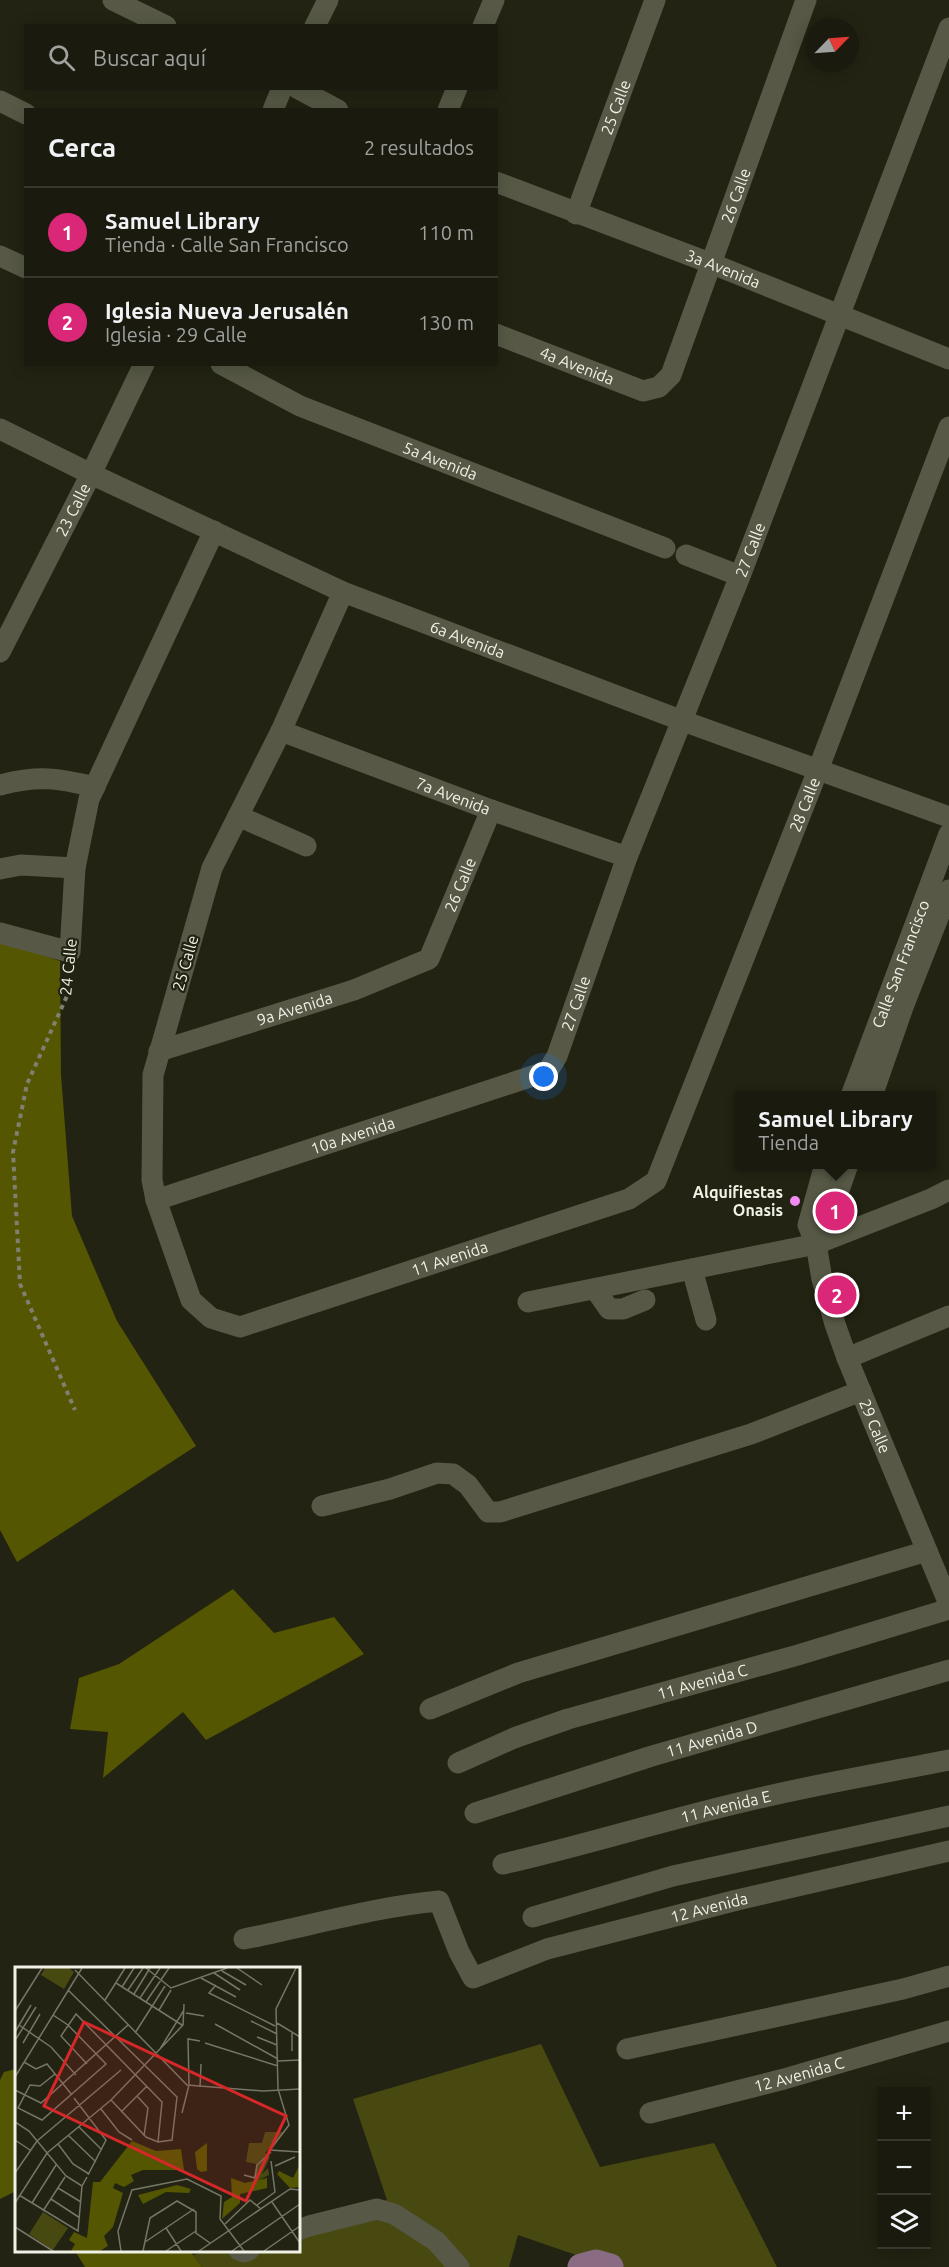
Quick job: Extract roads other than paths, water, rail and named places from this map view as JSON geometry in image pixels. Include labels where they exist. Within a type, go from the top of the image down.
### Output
[{"type":"main road","points":[[581,2267],[596,2263],[610,2267]]},
{"type":"street","points":[[113,0],[162,24]]},
{"type":"street","points":[[316,24],[328,0]]},
{"type":"street","points":[[484,24],[494,0]]},
{"type":"street","name":"25 Calle","points":[[576,214],[655,0]]},
{"type":"street","name":"26 Calle","points":[[659,387],[671,375],[806,0]]},
{"type":"street","name":"27 Calle","points":[[548,1071],[557,1056],[627,857],[740,576],[949,28]]},
{"type":"street","points":[[274,108],[281,90]]},
{"type":"street","points":[[301,90],[334,108]]},
{"type":"street","points":[[449,108],[456,90]]},
{"type":"street","points":[[0,101],[24,113]]},
{"type":"street","name":"3a Avenida","points":[[498,183],[710,263],[949,359]]},
{"type":"street","points":[[0,256],[24,267]]},
{"type":"street","name":"4a Avenida","points":[[498,335],[643,391],[659,387]]},
{"type":"street","name":"23 Calle","points":[[0,652],[143,366]]},
{"type":"street","name":"5a Avenida","points":[[225,366],[300,406],[665,548]]},
{"type":"street","name":"28 Calle","points":[[656,1181],[818,770],[949,427]]},
{"type":"street","name":"6a Avenida","points":[[0,429],[343,592],[683,721],[949,817]]},
{"type":"street","name":"24 Calle","points":[[0,933],[70,951],[75,868],[89,799],[214,531]]},
{"type":"street","points":[[686,555],[740,576]]},
{"type":"street","name":"25 Calle","points":[[240,1327],[211,1318],[191,1300],[156,1200],[152,1180],[153,1075],[212,868],[281,730],[343,592]]},
{"type":"street","name":"7a Avenida","points":[[281,730],[491,810],[627,857]]},
{"type":"street","points":[[0,785],[33,779],[57,778],[94,787]]},
{"type":"street","name":"26 Calle","points":[[429,959],[491,810]]},
{"type":"street","points":[[238,816],[306,846]]},
{"type":"street","name":"Calle San Francisco","points":[[853,1091],[949,834]]},
{"type":"street","points":[[0,869],[21,865],[75,868]]},
{"type":"street","name":"Calle San Francisco","points":[[873,1091],[903,1007],[949,890]]},
{"type":"street","name":"9a Avenida","points":[[159,1051],[354,990],[429,959]]},
{"type":"street","name":"10a Avenida","points":[[156,1200],[548,1071]]},
{"type":"street","points":[[816,1244],[808,1225],[824,1169]]},
{"type":"street","points":[[816,1244],[825,1231],[846,1169]]},
{"type":"street","name":"11 Avenida","points":[[240,1327],[629,1199],[656,1181]]},
{"type":"street","points":[[528,1302],[816,1244],[949,1190]]},
{"type":"street","name":"29 Calle","points":[[816,1244],[822,1279],[847,1358],[949,1604]]},
{"type":"street","points":[[692,1269],[705,1320]]},
{"type":"street","points":[[595,1289],[609,1309],[623,1309],[645,1300]]},
{"type":"street","points":[[847,1358],[949,1316]]},
{"type":"street","points":[[322,1506],[390,1489],[437,1473],[453,1474],[468,1485],[488,1512],[500,1512],[751,1434],[861,1390]]},
{"type":"street","points":[[430,1709],[518,1673],[927,1551]]},
{"type":"street","name":"11 Avenida C","points":[[458,1763],[514,1738],[568,1719],[798,1655],[949,1609]]},
{"type":"street","name":"11 Avenida D","points":[[475,1813],[652,1756],[949,1670]]},
{"type":"street","name":"11 Avenida E","points":[[503,1864],[752,1800],[949,1760]]},
{"type":"street","points":[[533,1917],[673,1876],[949,1816]]},
{"type":"street","name":"12 Avenida","points":[[244,1939],[296,1929],[351,1914],[439,1900],[459,1952],[473,1978],[547,1949],[949,1851]]},
{"type":"street","points":[[627,2049],[903,1989],[949,1976]]},
{"type":"street","name":"12 Avenida C","points":[[650,2113],[784,2079],[949,2031]]},
{"type":"street","points":[[300,2229],[377,2209],[394,2214],[436,2241],[459,2267]]},
{"type":"place","name":"Alquifiestas Onasis","points":[[795,1201]]},
{"type":"place","name":"Samuel Library","points":[[835,1211]]},
{"type":"place","name":"Iglesia Nueva Jerusalén","points":[[837,1295]]}]
